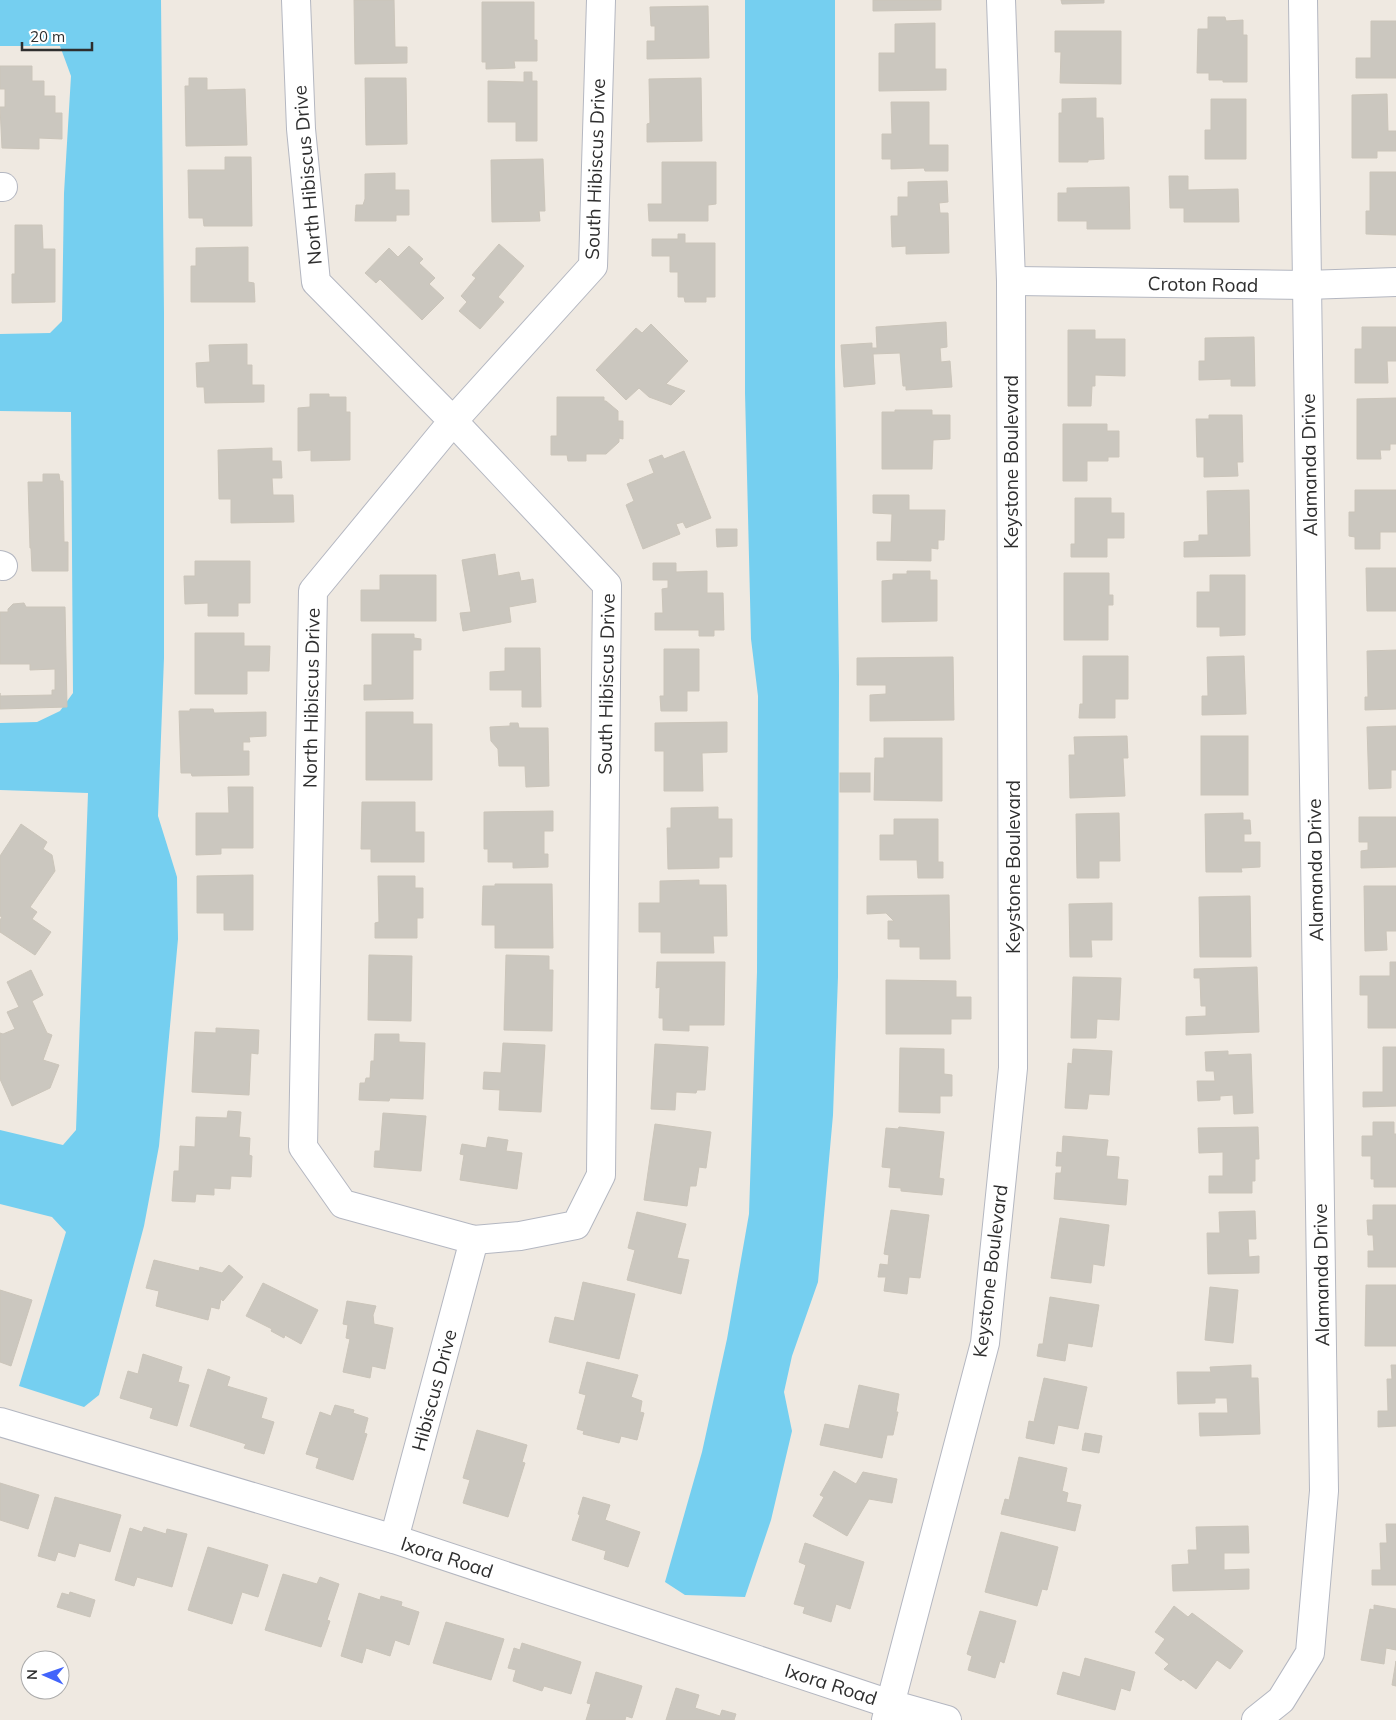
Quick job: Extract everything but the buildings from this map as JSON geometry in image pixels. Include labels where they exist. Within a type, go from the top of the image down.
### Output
[{"type":"street","name":"North Hibiscus Drive","points":[[296,0],[301,129],[316,282],[453,421],[313,591],[303,1147],[343,1204],[474,1240]]},
{"type":"street","name":"South Hibiscus Drive","points":[[474,1240],[520,1236],[576,1225],[601,1175],[607,584],[453,421],[593,266],[601,0]]},
{"type":"street","name":"Keystone Boulevard","points":[[888,1712],[985,1343],[1013,1068],[1011,281],[1001,0]]},
{"type":"street","name":"Alamanda Drive","points":[[1256,1720],[1281,1700],[1310,1653],[1324,1491],[1303,0]]},
{"type":"street","name":"Croton Road","points":[[1011,281],[1306,286],[1396,282]]},
{"type":"street","name":"Hibiscus Drive","points":[[394,1539],[474,1240]]},
{"type":"street","name":"Ixora Road","points":[[0,1422],[394,1539],[888,1712]]},
{"type":"street","points":[[888,1712],[947,1720]]},
{"type":"water","points":[[0,0],[161,0],[164,313],[164,658],[158,816],[177,877],[178,939],[159,1146],[144,1226],[99,1395],[84,1407],[19,1386],[66,1232],[52,1217],[0,1204],[0,1130],[63,1145],[76,1130],[88,793],[0,790],[0,723],[37,722],[60,711],[73,693],[71,412],[0,411],[0,334],[50,333],[62,321],[64,193],[71,76],[60,46],[0,46]]},
{"type":"water","points":[[745,0],[835,0],[835,366],[839,675],[838,977],[833,1115],[818,1282],[792,1356],[784,1392],[792,1431],[771,1520],[745,1597],[685,1595],[665,1582],[702,1452],[727,1339],[749,1214],[757,972],[758,696],[751,639],[745,393]]}]
